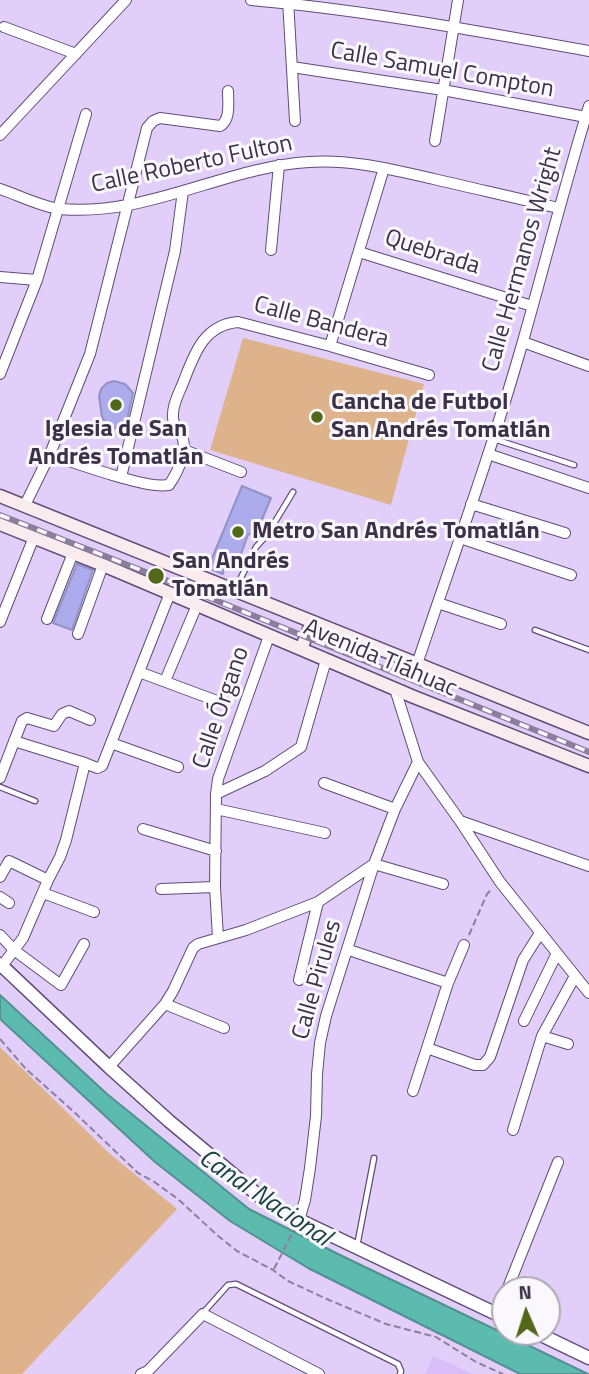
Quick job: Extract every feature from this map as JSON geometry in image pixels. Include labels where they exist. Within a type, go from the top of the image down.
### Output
[{"type":"main road","name":"Avenida Tláhuac","points":[[0,495],[589,733]]},
{"type":"main road","name":"Avenida Tláhuac","points":[[0,524],[395,689],[589,766]]},
{"type":"main road","points":[[301,649],[312,622]]},
{"type":"street","points":[[1,132],[126,0]]},
{"type":"street","points":[[251,0],[288,2],[589,51]]},
{"type":"street","points":[[435,141],[458,0]]},
{"type":"street","points":[[288,2],[295,121]]},
{"type":"street","points":[[4,27],[76,54]]},
{"type":"street","name":"Calle Samuel Compton","points":[[292,67],[443,90],[586,117]]},
{"type":"street","points":[[25,505],[50,454],[90,354],[147,128],[160,118],[220,127],[225,125],[228,91]]},
{"type":"street","name":"Calle Hermanos Wright","points":[[417,664],[523,342],[558,208],[589,106]]},
{"type":"street","points":[[0,374],[37,280],[86,114]]},
{"type":"street","name":"Calle Roberto Fulton","points":[[0,189],[58,209],[127,206],[279,164],[347,163],[384,168],[558,208]]},
{"type":"street","points":[[271,250],[279,164]]},
{"type":"street","points":[[330,346],[384,168]]},
{"type":"street","points":[[121,477],[176,251],[183,191]]},
{"type":"street","name":"Quebrada","points":[[359,252],[532,306]]},
{"type":"street","points":[[0,277],[37,280]]},
{"type":"street","name":"Calle Bandera","points":[[184,450],[183,437],[173,423],[176,400],[197,348],[214,330],[225,323],[238,322],[429,375]]},
{"type":"street","points":[[523,342],[589,366]]},
{"type":"street","points":[[50,454],[88,469],[160,486],[169,485],[184,450],[241,472]]},
{"type":"street","points":[[488,454],[589,488]]},
{"type":"street","points":[[471,504],[565,533]]},
{"type":"street","points":[[0,622],[34,537]]},
{"type":"street","points":[[460,538],[572,575]]},
{"type":"street","points":[[47,619],[73,553]]},
{"type":"street","points":[[78,634],[103,565]]},
{"type":"street","points":[[14,741],[100,768],[170,593]]},
{"type":"street","points":[[438,603],[500,624]]},
{"type":"street","points":[[165,681],[198,605]]},
{"type":"street","name":"Calle Órgano","points":[[218,938],[215,887],[218,779],[269,636]]},
{"type":"street","points":[[216,794],[265,771],[301,747],[326,660]]},
{"type":"street","points":[[139,672],[217,701]]},
{"type":"street","points":[[395,689],[418,762],[500,882],[589,993]]},
{"type":"street","points":[[0,778],[24,719],[54,726],[62,715],[69,711],[90,720]]},
{"type":"street","points":[[112,740],[178,768]]},
{"type":"street","name":"Calle Pirules","points":[[297,1224],[305,1200],[310,1168],[320,1043],[326,1016],[374,864],[395,809],[418,762]]},
{"type":"street","points":[[85,763],[60,858],[23,938],[1,965],[169,1121],[297,1224],[357,1247],[491,1311]]},
{"type":"street","points":[[324,783],[395,809]]},
{"type":"street","points":[[216,809],[325,833]]},
{"type":"street","points":[[460,821],[589,866]]},
{"type":"street","points":[[142,829],[216,851]]},
{"type":"street","points":[[0,877],[5,858],[48,880]]},
{"type":"street","points":[[109,1067],[165,1004],[193,948],[198,944],[246,930],[318,902],[374,864],[443,884]]},
{"type":"street","points":[[161,889],[215,887]]},
{"type":"street","points":[[43,893],[94,912]]},
{"type":"street","points":[[299,980],[318,902]]},
{"type":"street","points":[[427,1048],[475,1065],[483,1065],[490,1056],[523,960],[540,933]]},
{"type":"street","points":[[0,935],[14,950],[61,985],[84,944]]},
{"type":"street","points":[[413,1091],[448,983],[464,945]]},
{"type":"street","points":[[349,950],[448,983]]},
{"type":"street","points":[[524,1021],[557,953]]},
{"type":"street","points":[[513,1130],[542,1036],[575,976]]},
{"type":"street","points":[[165,1004],[225,1028]]},
{"type":"street","points":[[542,1036],[568,1044]]},
{"type":"street","points":[[512,1276],[558,1162]]},
{"type":"street","points":[[145,1373],[203,1314],[319,1374]]},
{"type":"street","points":[[561,1342],[588,1353]]},
{"type":"lane","points":[[493,439],[574,464]]},
{"type":"lane","points":[[234,591],[256,547],[293,492]]},
{"type":"lane","points":[[535,630],[589,650]]},
{"type":"lane","points":[[0,788],[35,801]]},
{"type":"lane","points":[[357,1247],[374,1158]]},
{"type":"lane","points":[[203,1314],[228,1285],[236,1284],[398,1364],[400,1374]]},
{"type":"path","points":[[464,945],[487,894],[500,882]]},
{"type":"path","points":[[0,1039],[26,1069],[138,1172],[178,1199],[237,1251],[288,1281],[329,1300],[386,1324],[436,1337],[475,1362],[503,1374]]},
{"type":"path","points":[[273,1270],[297,1224]]},
{"type":"shaded area","name":"Cancha de Futbol San Andrés Tomatlán","points":[[243,338],[424,384],[391,505],[210,450]]},
{"type":"shaded area","name":"Canal Nacional","points":[[0,995],[107,1094],[249,1209],[491,1327],[491,1346],[530,1346],[588,1374],[520,1374],[308,1268],[230,1221],[155,1162],[0,1019]]},
{"type":"shaded area","points":[[0,1047],[109,1153],[177,1209],[22,1374],[0,1374]]},
{"type":"shaded area","points":[[433,1356],[473,1374],[425,1374]]},
{"type":"building","name":"Iglesia de San Andrés Tomatlán","points":[[114,381],[125,384],[133,393],[127,420],[112,430],[102,417],[99,396],[107,383]]},
{"type":"building","name":"Metro San Andrés Tomatlán","points":[[242,486],[271,498],[258,529],[248,535],[235,570],[224,566],[223,574],[208,568]]},
{"type":"building","points":[[77,564],[93,570],[72,630],[53,623]]},
{"type":"railway","points":[[0,515],[589,752]]},
{"type":"place","name":"Iglesia de San Andrés Tomatlán","points":[[116,405]]},
{"type":"place","name":"Cancha de Futbol San Andrés Tomatlán","points":[[317,417]]},
{"type":"place","name":"Metro San Andrés Tomatlán","points":[[238,532]]},
{"type":"place","name":"San Andrés Tomatlán","points":[[156,576]]}]
